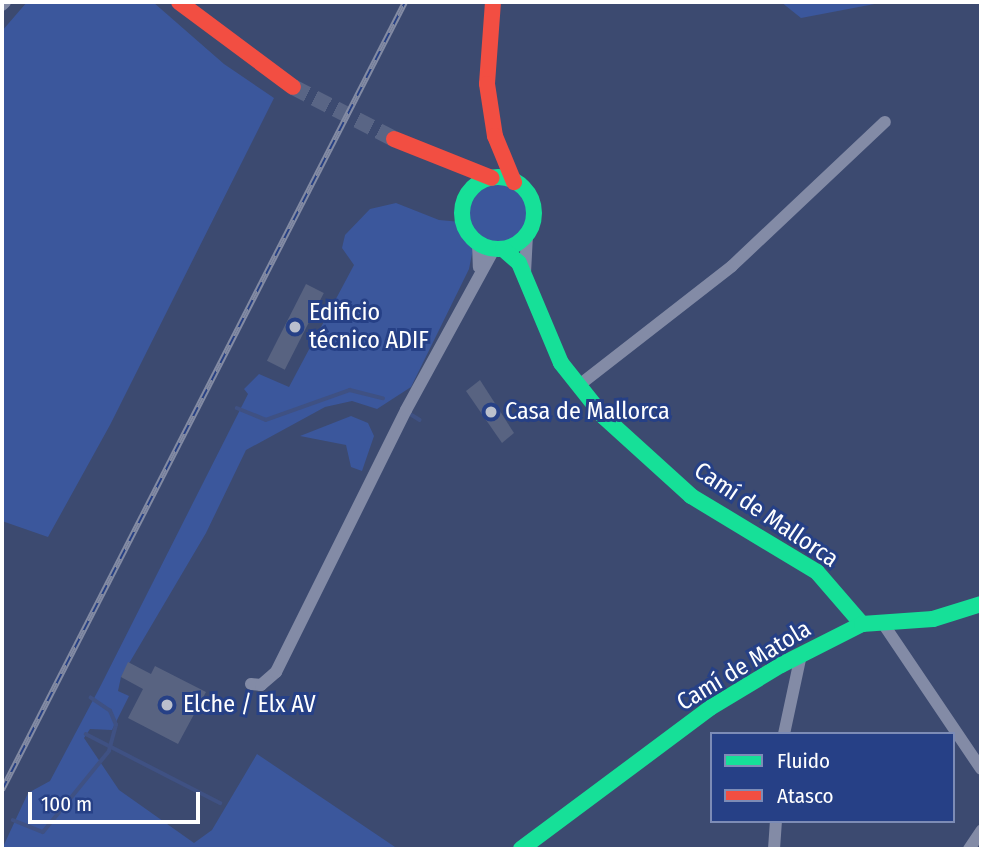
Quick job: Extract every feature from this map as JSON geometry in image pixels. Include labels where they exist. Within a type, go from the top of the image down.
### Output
[{"type":"street","points":[[179,2],[293,87]]},
{"type":"street","points":[[491,2],[481,77],[492,178]]},
{"type":"street","points":[[251,684],[261,685],[276,672],[418,387],[479,275],[499,249],[527,234],[533,207],[514,182],[495,136],[487,83],[491,2]]},
{"type":"street","points":[[578,386],[732,266],[886,121]]},
{"type":"street","points":[[394,139],[441,161],[492,178],[514,182]]},
{"type":"street","points":[[441,161],[458,173],[468,193],[463,220],[478,243],[479,275]]},
{"type":"street","points":[[468,193],[492,178]]},
{"type":"street","name":"Camí de Mallorca","points":[[524,277],[527,234]]},
{"type":"street","points":[[478,243],[499,249]]},
{"type":"street","name":"Camí de Mallorca","points":[[499,249],[516,258],[549,342],[578,386],[691,496],[817,572],[862,624]]},
{"type":"street","name":"Camí de Matola","points":[[521,849],[710,708],[801,655],[862,624],[933,619],[981,604]]},
{"type":"street","points":[[882,622],[981,769]]},
{"type":"street","points":[[784,732],[801,655]]},
{"type":"street","points":[[774,849],[776,823]]},
{"type":"street","points":[[969,849],[981,831]]},
{"type":"shaded area","points":[[27,2],[153,2],[224,64],[274,98],[110,425],[48,537],[2,521],[2,31]]},
{"type":"shaded area","points":[[781,2],[885,2],[801,18]]},
{"type":"shaded area","points":[[498,180],[511,183],[521,190],[528,200],[531,213],[528,226],[521,236],[511,243],[498,246],[485,243],[475,236],[468,226],[465,213],[468,200],[475,190],[485,183]]},
{"type":"shaded area","points":[[396,203],[439,220],[461,222],[474,244],[469,269],[411,387],[377,409],[352,401],[325,407],[246,450],[206,533],[121,677],[118,691],[129,696],[112,730],[90,729],[84,738],[119,790],[194,843],[212,830],[257,754],[398,849],[2,849],[28,793],[50,781],[100,687],[248,394],[244,389],[259,374],[289,387],[354,265],[342,248],[345,235],[370,209]]},
{"type":"shaded area","points":[[351,416],[368,423],[374,436],[362,471],[351,467],[346,445],[300,436]]},
{"type":"building","name":"Edificio técnico ADIF","points":[[306,284],[324,293],[285,370],[267,361]]},
{"type":"building","name":"Casa de Mallorca","points":[[480,380],[514,433],[502,443],[466,391]]},
{"type":"building","name":"Elche / Elx AV","points":[[128,662],[151,674],[155,666],[206,692],[178,744],[128,718],[143,689],[121,677]]},
{"type":"waterway","points":[[237,408],[266,420],[350,390],[383,398]]},
{"type":"waterway","points":[[412,415],[420,420]]},
{"type":"waterway","points":[[13,820],[43,832],[109,751],[116,725],[110,711],[91,698]]},
{"type":"waterway","points":[[86,734],[220,803]]},
{"type":"tunnel","points":[[293,87],[394,139]]},
{"type":"railway","points":[[2,790],[405,2]]},
{"type":"traffic: fast","points":[[498,177],[518,183],[528,193],[534,213],[528,233],[518,243],[498,249],[478,243],[468,233],[462,213],[468,193],[478,183],[498,177]]},
{"type":"traffic: fast","points":[[503,249],[519,263],[561,363],[604,417],[691,496],[817,572],[862,624]]},
{"type":"traffic: fast","points":[[521,849],[710,708],[781,665],[862,624],[933,619],[981,604]]},
{"type":"traffic: jam","points":[[179,2],[293,87]]},
{"type":"traffic: jam","points":[[493,2],[487,84],[495,136],[514,182]]},
{"type":"traffic: jam","points":[[394,139],[492,178]]},
{"type":"place","name":"Edificio técnico ADIF","points":[[295,327]]},
{"type":"place","name":"Casa de Mallorca","points":[[491,412]]},
{"type":"place","name":"Elche / Elx AV","points":[[167,705]]}]
